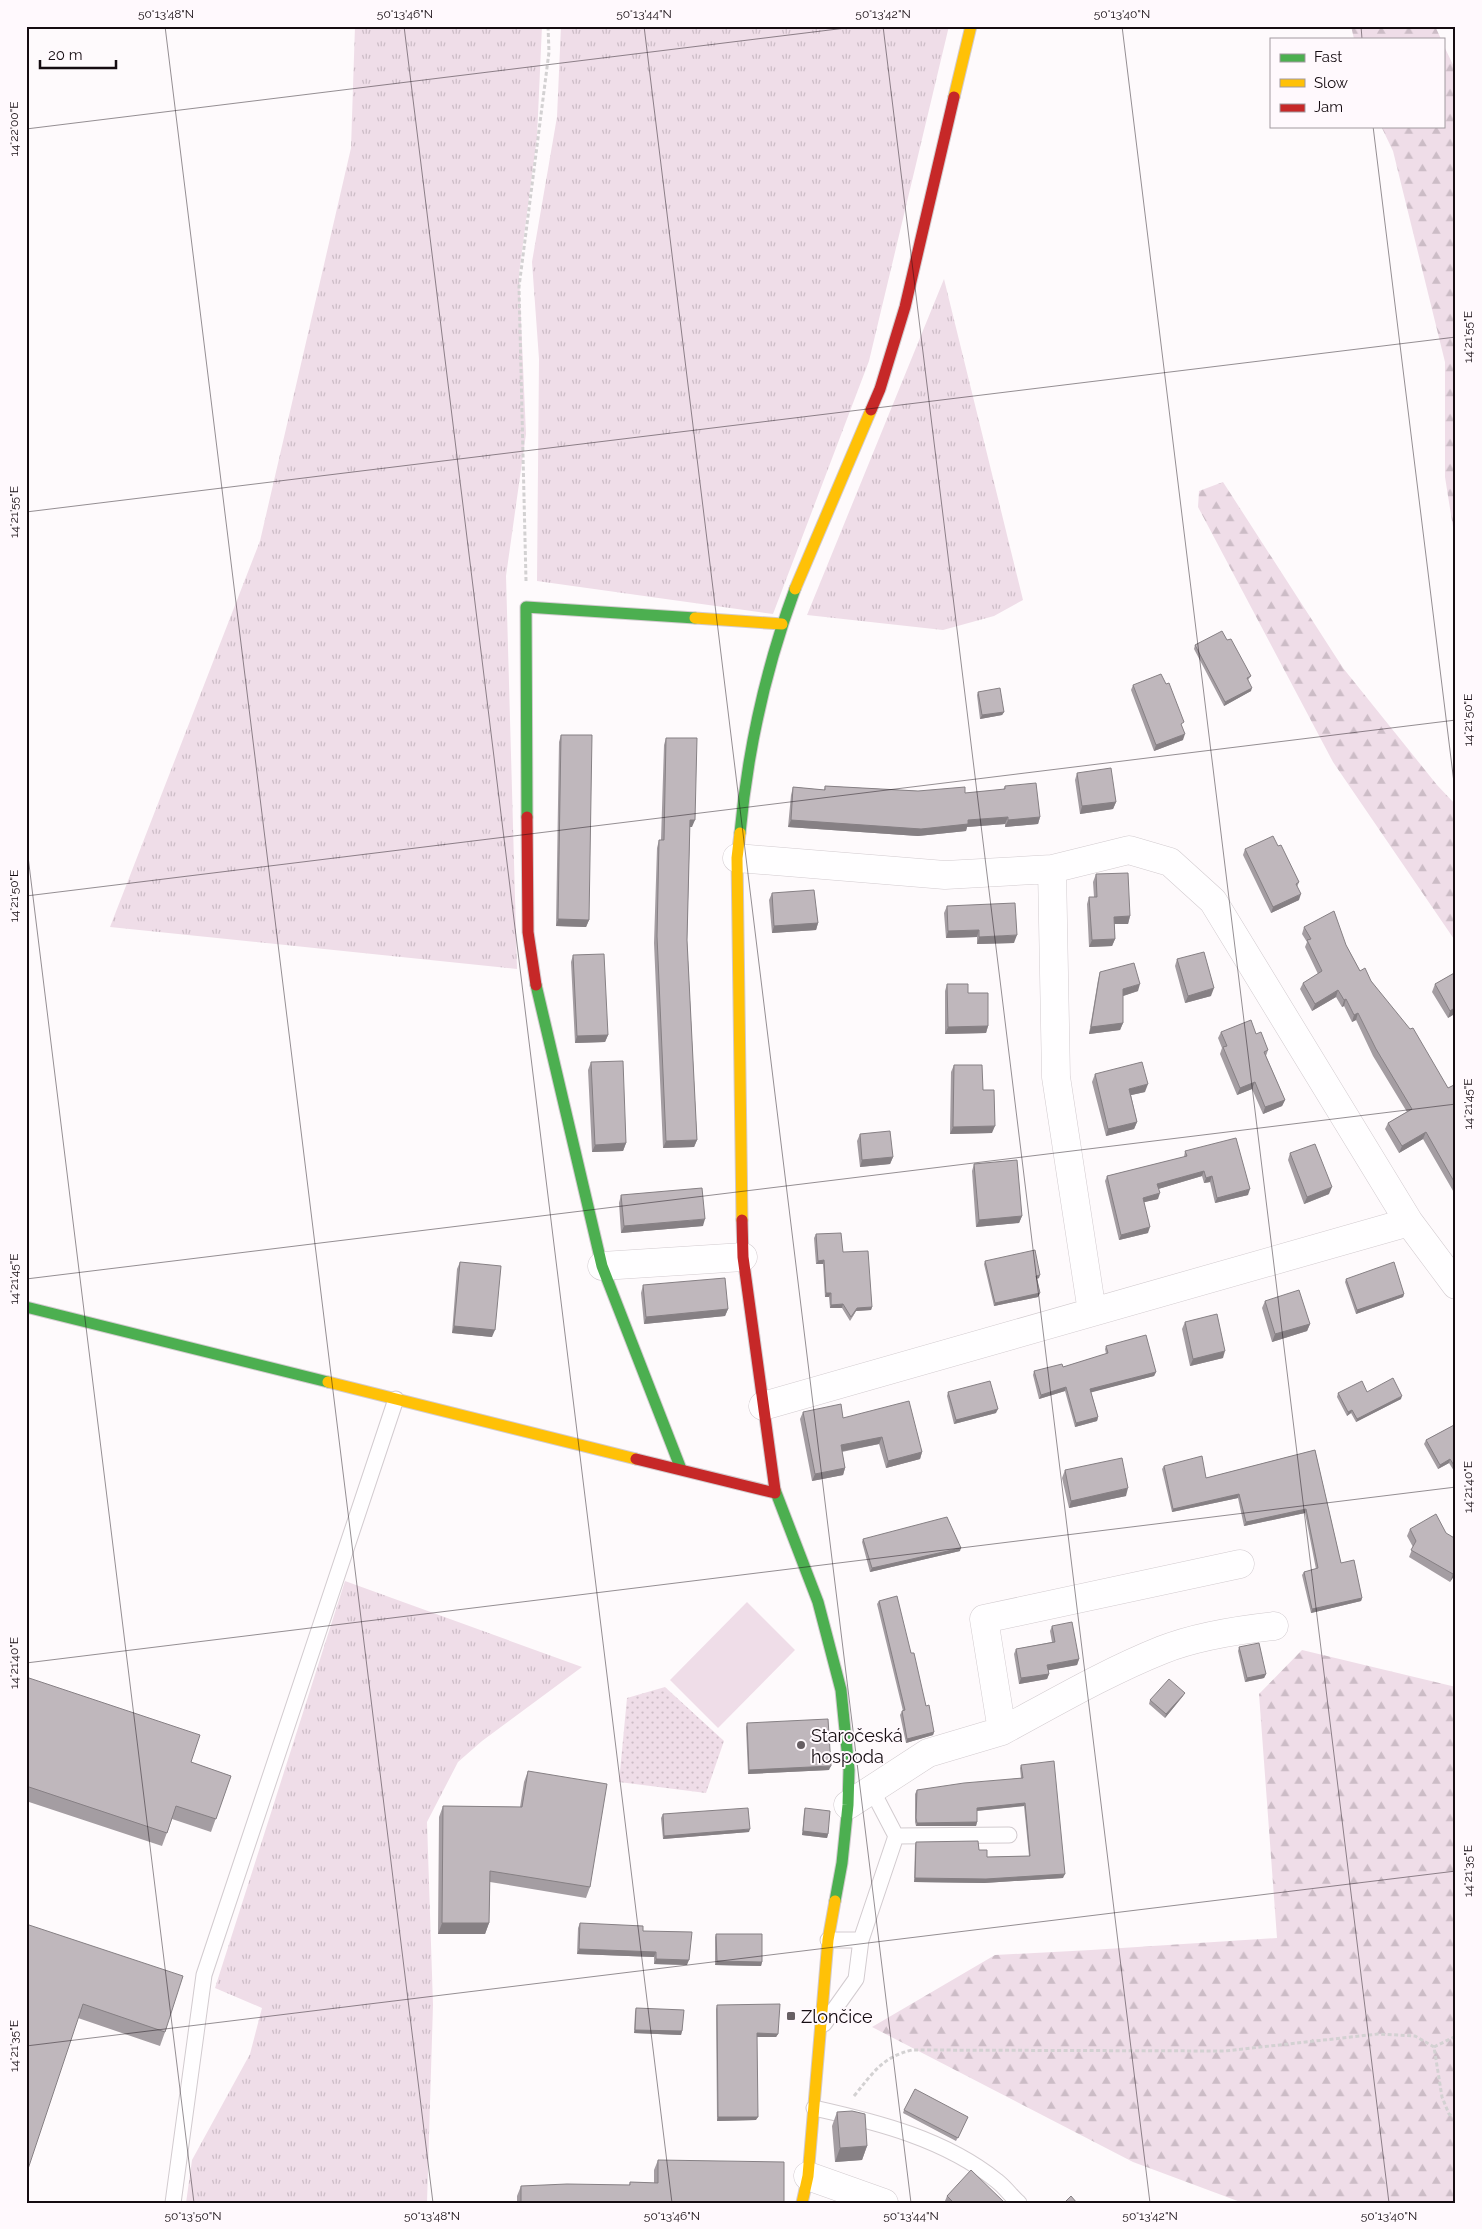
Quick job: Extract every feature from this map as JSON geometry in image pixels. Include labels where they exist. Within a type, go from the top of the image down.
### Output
[{"type":"street","points":[[802,2203],[808,2176],[828,1940],[842,1863],[848,1805],[849,1770],[840,1690],[818,1602],[775,1493],[744,1257],[737,858],[746,771],[762,693],[782,624],[880,389],[905,308],[971,26]]},
{"type":"street","points":[[681,1469],[602,1266],[537,994],[528,932],[526,606],[782,624]]},
{"type":"street","points":[[737,858],[945,875],[1052,869],[1129,850],[1170,862],[1213,901],[1409,1222],[1456,1285]]},
{"type":"street","points":[[1052,869],[1056,1077],[1092,1312]]},
{"type":"street","points":[[763,1406],[1409,1222]]},
{"type":"street","points":[[602,1266],[744,1257]]},
{"type":"street","points":[[26,1307],[775,1493]]},
{"type":"street","points":[[1002,1732],[984,1619],[1240,1564]]},
{"type":"street","points":[[848,1805],[928,1753],[1002,1732],[1095,1681],[1164,1650],[1235,1630],[1274,1626]]},
{"type":"street","points":[[808,2176],[884,2203]]},
{"type":"lane","points":[[173,2203],[204,1975],[396,1399]]},
{"type":"lane","points":[[821,2029],[856,1979],[861,1940],[896,1836],[872,1790]]},
{"type":"lane","points":[[896,1836],[1009,1835]]},
{"type":"lane","points":[[828,1940],[861,1940]]},
{"type":"lane","points":[[814,2108],[840,2114],[934,2143],[963,2158],[997,2181],[1018,2203]]},
{"type":"path","points":[[526,606],[526,503],[519,287],[549,52],[548,26]]},
{"type":"path","points":[[840,2114],[880,2063],[897,2054],[912,2050],[1225,2051],[1378,2034],[1415,2036],[1434,2047]]},
{"type":"path","points":[[1434,2047],[1456,2036]]},
{"type":"path","points":[[1434,2047],[1442,2096],[1449,2114],[1456,2119]]},
{"type":"green space","points":[[355,26],[542,26],[537,137],[519,274],[526,434],[506,576],[517,969],[110,927],[260,541],[351,148]]},
{"type":"green space","points":[[561,26],[949,26],[869,361],[773,614],[537,581],[539,359],[532,262],[557,117]]},
{"type":"green space","points":[[1351,26],[1435,26],[1441,38],[1354,38]]},
{"type":"green space","points":[[1444,46],[1456,71],[1456,546],[1445,477],[1445,362],[1393,151],[1382,128],[1444,128]]},
{"type":"green space","points":[[944,279],[1023,600],[994,616],[943,630],[807,615]]},
{"type":"green space","points":[[1223,482],[1343,668],[1437,785],[1456,805],[1456,942],[1333,762],[1198,507],[1199,491]]},
{"type":"green space","points":[[345,1581],[582,1667],[482,1741],[458,1762],[427,1822],[433,2005],[427,2203],[186,2203],[192,2160],[250,2054],[262,2008],[215,1988]]},
{"type":"green space","points":[[747,1602],[795,1650],[718,1728],[670,1680]]},
{"type":"green space","points":[[1302,1650],[1456,1687],[1456,2203],[1243,2203],[1133,2162],[872,2027],[995,1955],[1277,1938],[1259,1694]]},
{"type":"green space","points":[[665,1687],[724,1741],[706,1793],[619,1782],[627,1698]]},
{"type":"building","points":[[1222,631],[1227,640],[1231,639],[1251,676],[1247,678],[1252,688],[1225,702],[1195,645]]},
{"type":"building","points":[[1161,674],[1166,684],[1169,683],[1184,722],[1181,724],[1185,734],[1156,745],[1133,685]]},
{"type":"building","points":[[1000,688],[1004,712],[982,715],[978,692]]},
{"type":"building","points":[[561,735],[592,735],[589,920],[558,919]]},
{"type":"building","points":[[666,738],[697,738],[695,820],[690,820],[687,940],[697,1140],[666,1141],[657,936],[659,840],[664,840]]},
{"type":"building","points":[[1111,768],[1116,802],[1082,806],[1077,773]]},
{"type":"building","points":[[1036,783],[1040,817],[1008,820],[1008,817],[968,820],[968,824],[921,829],[791,820],[793,787],[825,790],[825,786],[918,791],[965,787],[965,793],[1005,789],[1005,786]]},
{"type":"building","points":[[1273,836],[1278,846],[1281,845],[1299,882],[1296,884],[1301,894],[1273,907],[1245,849]]},
{"type":"building","points":[[1128,873],[1130,916],[1114,917],[1115,939],[1092,940],[1089,897],[1097,897],[1096,874]]},
{"type":"building","points":[[814,890],[818,923],[774,926],[772,893]]},
{"type":"building","points":[[1015,903],[1017,935],[979,937],[979,930],[948,931],[947,906]]},
{"type":"building","points":[[1334,911],[1346,945],[1360,971],[1365,968],[1371,981],[1410,1029],[1413,1028],[1448,1088],[1456,1084],[1456,1185],[1426,1132],[1402,1146],[1388,1123],[1412,1109],[1376,1049],[1358,1013],[1354,1015],[1346,999],[1344,1000],[1338,990],[1315,1004],[1303,983],[1322,971],[1307,940],[1311,939],[1304,927]]},
{"type":"building","points":[[1204,952],[1214,988],[1188,996],[1177,959]]},
{"type":"building","points":[[604,954],[608,1035],[577,1036],[573,955]]},
{"type":"building","points":[[1134,963],[1140,984],[1123,989],[1123,1023],[1091,1027],[1100,972]]},
{"type":"building","points":[[1456,972],[1456,1007],[1450,1011],[1435,984]]},
{"type":"building","points":[[947,984],[968,984],[968,993],[988,993],[988,1026],[948,1027]]},
{"type":"building","points":[[1251,1020],[1256,1034],[1261,1032],[1268,1050],[1264,1052],[1285,1100],[1265,1107],[1255,1082],[1240,1088],[1223,1047],[1227,1046],[1221,1032]]},
{"type":"building","points":[[623,1061],[626,1143],[595,1145],[591,1062]]},
{"type":"building","points":[[1142,1062],[1148,1084],[1129,1089],[1137,1122],[1108,1129],[1095,1074]]},
{"type":"building","points":[[954,1065],[982,1065],[983,1090],[994,1090],[995,1126],[953,1127]]},
{"type":"building","points":[[890,1131],[893,1157],[862,1160],[860,1134]]},
{"type":"building","points":[[1236,1138],[1250,1189],[1217,1198],[1212,1176],[1206,1178],[1204,1171],[1157,1184],[1160,1193],[1143,1198],[1150,1227],[1121,1235],[1107,1176],[1187,1156],[1185,1151]]},
{"type":"building","points":[[1315,1144],[1332,1187],[1307,1197],[1290,1153]]},
{"type":"building","points":[[1017,1160],[1022,1216],[979,1220],[974,1164]]},
{"type":"building","points":[[702,1188],[705,1219],[624,1226],[621,1195]]},
{"type":"building","points":[[841,1233],[843,1252],[868,1251],[872,1307],[857,1308],[851,1317],[843,1304],[831,1305],[831,1293],[826,1293],[824,1260],[818,1261],[816,1234]]},
{"type":"building","points":[[1035,1250],[1040,1275],[1036,1276],[1040,1293],[995,1303],[985,1261]]},
{"type":"building","points":[[460,1262],[501,1266],[495,1330],[454,1326]]},
{"type":"building","points":[[1394,1262],[1404,1294],[1357,1310],[1346,1279]]},
{"type":"building","points":[[725,1278],[728,1309],[646,1317],[643,1285]]},
{"type":"building","points":[[1299,1290],[1310,1324],[1275,1334],[1265,1301]]},
{"type":"building","points":[[1217,1314],[1225,1351],[1193,1359],[1185,1322]]},
{"type":"building","points":[[1146,1335],[1156,1372],[1090,1389],[1098,1417],[1076,1423],[1066,1387],[1041,1395],[1034,1371],[1062,1364],[1063,1367],[1108,1353],[1106,1346]]},
{"type":"building","points":[[1393,1378],[1402,1396],[1357,1419],[1352,1410],[1348,1412],[1338,1393],[1362,1381],[1367,1392]]},
{"type":"building","points":[[990,1381],[998,1409],[956,1420],[948,1392]]},
{"type":"building","points":[[909,1401],[922,1452],[888,1461],[882,1437],[841,1445],[845,1468],[815,1474],[803,1412],[841,1404],[843,1418]]},
{"type":"building","points":[[1456,1424],[1456,1466],[1450,1459],[1440,1465],[1426,1440]]},
{"type":"building","points":[[1315,1450],[1341,1563],[1354,1560],[1362,1598],[1312,1609],[1304,1572],[1318,1568],[1306,1509],[1246,1522],[1239,1494],[1173,1509],[1164,1466],[1202,1456],[1206,1478]]},
{"type":"building","points":[[1122,1458],[1128,1488],[1071,1501],[1065,1470]]},
{"type":"building","points":[[1436,1514],[1446,1533],[1456,1539],[1456,1570],[1453,1574],[1411,1550],[1416,1541],[1410,1529]]},
{"type":"building","points":[[947,1517],[961,1548],[872,1568],[863,1539]]},
{"type":"building","points":[[897,1596],[911,1653],[914,1653],[926,1706],[929,1705],[934,1732],[907,1739],[902,1711],[905,1710],[879,1601]]},
{"type":"building","points":[[1072,1622],[1079,1659],[1047,1665],[1049,1674],[1021,1678],[1016,1649],[1055,1642],[1052,1626]]},
{"type":"building","points":[[1259,1643],[1266,1674],[1247,1678],[1239,1647]]},
{"type":"building","points":[[26,1677],[200,1735],[191,1762],[231,1776],[216,1819],[176,1806],[167,1833],[26,1786]]},
{"type":"building","points":[[1169,1679],[1185,1693],[1166,1714],[1150,1700]]},
{"type":"building","points":[[828,1719],[831,1766],[749,1770],[747,1723]]},
{"type":"building","points":[[1054,1761],[1065,1874],[986,1879],[915,1878],[916,1842],[978,1841],[979,1850],[987,1850],[987,1857],[1030,1856],[1025,1803],[977,1808],[977,1822],[917,1823],[917,1790],[964,1783],[1023,1778],[1021,1765]]},
{"type":"building","points":[[528,1771],[607,1784],[590,1887],[490,1871],[489,1923],[442,1923],[443,1806],[522,1807]]},
{"type":"building","points":[[748,1808],[750,1829],[664,1836],[663,1814]]},
{"type":"building","points":[[805,1808],[830,1811],[828,1834],[803,1831]]},
{"type":"building","points":[[580,1923],[643,1926],[643,1931],[692,1932],[689,1960],[656,1959],[656,1952],[579,1949]]},
{"type":"building","points":[[26,1924],[183,1976],[165,2032],[83,2004],[26,2175]]},
{"type":"building","points":[[716,1934],[762,1934],[762,1962],[717,1961]]},
{"type":"building","points":[[780,2004],[778,2034],[757,2033],[758,2117],[718,2117],[717,2005]]},
{"type":"building","points":[[636,2008],[684,2010],[682,2031],[635,2030]]},
{"type":"building","points":[[915,2089],[968,2117],[958,2138],[904,2110]]},
{"type":"building","points":[[852,2111],[865,2114],[867,2146],[840,2148],[837,2112]]},
{"type":"building","points":[[658,2160],[784,2162],[784,2203],[521,2203],[521,2186],[567,2184],[630,2185],[630,2182],[658,2183]]},
{"type":"building","points":[[971,2170],[1005,2203],[954,2203],[947,2196]]},
{"type":"building","points":[[1071,2196],[1077,2203],[1064,2203]]},
{"type":"traffic: fast","points":[[740,833],[743,801],[759,709],[775,649],[795,589]]},
{"type":"traffic: fast","points":[[527,817],[526,607],[695,618]]},
{"type":"traffic: fast","points":[[536,985],[602,1266],[681,1469]]},
{"type":"traffic: fast","points":[[26,1307],[328,1382]]},
{"type":"traffic: fast","points":[[775,1490],[818,1602],[841,1690],[849,1770],[848,1805],[842,1863],[835,1901]]},
{"type":"traffic: slow","points":[[954,97],[971,26]]},
{"type":"traffic: slow","points":[[795,589],[871,410]]},
{"type":"traffic: slow","points":[[695,618],[782,624]]},
{"type":"traffic: slow","points":[[740,833],[737,858],[742,1220]]},
{"type":"traffic: slow","points":[[328,1382],[636,1459]]},
{"type":"traffic: slow","points":[[802,2203],[808,2176],[828,1940],[835,1901]]},
{"type":"traffic: jam","points":[[871,410],[880,389],[905,307],[954,97]]},
{"type":"traffic: jam","points":[[527,817],[528,932],[536,985]]},
{"type":"traffic: jam","points":[[742,1220],[743,1257],[775,1490]]},
{"type":"traffic: jam","points":[[636,1459],[775,1493]]},
{"type":"place","name":"Staročeská hospoda","points":[[801,1745]]},
{"type":"place","name":"Zlončice","points":[[791,2016]]}]
